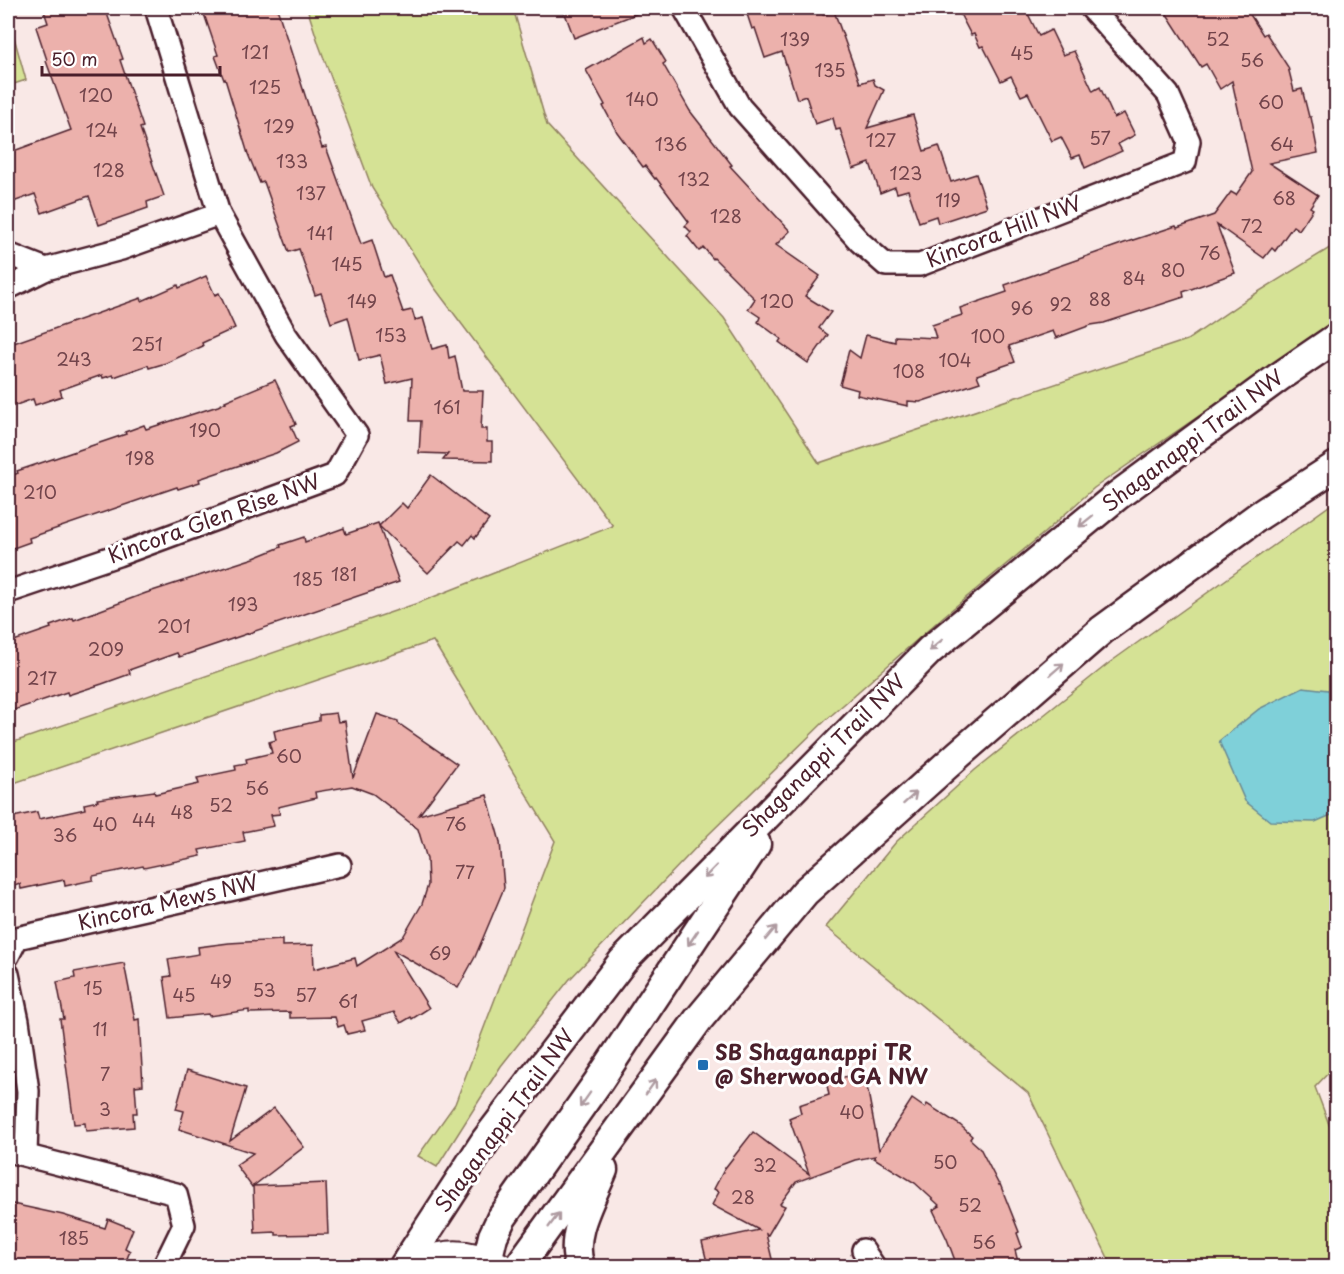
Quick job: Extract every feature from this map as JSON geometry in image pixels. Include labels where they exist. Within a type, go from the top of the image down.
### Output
[{"type":"main road","name":"Shaganappi Trail NW","points":[[404,1266],[486,1140],[623,961],[795,785],[939,643],[1117,496],[1336,338]]},
{"type":"main road","points":[[519,1266],[699,1020],[805,892],[1102,630],[1260,514],[1336,466]]},
{"type":"main road","points":[[491,1264],[493,1236],[501,1219],[598,1082],[795,785]]},
{"type":"main road","points":[[580,1266],[577,1239],[617,1134]]},
{"type":"street","name":"Kincora Glen Rise NW","points":[[8,592],[118,555],[335,475],[357,435],[286,335],[219,214],[156,8]]},
{"type":"street","name":"Kincora Hill NW","points":[[684,8],[740,106],[860,242],[886,265],[920,265],[1185,162],[1189,141],[1167,94],[1091,8]]},
{"type":"street","points":[[8,288],[46,268],[121,249],[219,214]]},
{"type":"street","points":[[8,254],[46,268]]},
{"type":"street","name":"Kincora Mews NW","points":[[8,956],[16,938],[340,865]]},
{"type":"street","points":[[8,974],[18,1021],[28,1091],[17,1153],[176,1194],[184,1225],[164,1266]]},
{"type":"street","points":[[404,1266],[436,1255],[465,1254],[491,1264]]},
{"type":"green space","points":[[307,8],[513,8],[547,125],[724,318],[819,463],[1187,340],[1247,299],[1336,244],[1336,322],[1094,488],[826,720],[708,835],[569,980],[501,1066],[437,1167],[418,1156],[455,1104],[555,841],[433,641],[8,785],[8,744],[418,603],[613,526],[434,287],[372,188]]},
{"type":"green space","points":[[8,16],[26,80],[8,86]]},
{"type":"green space","points":[[1336,501],[1336,1065],[1315,1087],[1336,1143],[1336,1266],[1112,1266],[1028,1093],[826,927],[896,842],[975,770],[1109,663]]},
{"type":"water","points":[[1303,687],[1336,691],[1336,813],[1315,822],[1270,821],[1245,801],[1219,741],[1259,709]]},
{"type":"building","points":[[43,8],[105,8],[143,127],[140,128],[164,196],[147,202],[148,208],[99,225],[89,196],[42,213],[35,194],[8,204],[8,153],[71,130],[36,27],[48,23]]},
{"type":"building","points":[[213,8],[277,8],[322,148],[326,147],[361,244],[372,240],[384,277],[390,275],[403,312],[412,310],[415,320],[423,318],[432,349],[447,345],[449,358],[455,356],[462,391],[483,391],[481,429],[487,429],[487,442],[492,442],[492,461],[443,460],[448,454],[419,453],[421,421],[410,421],[412,378],[387,384],[380,355],[359,360],[348,317],[331,323],[321,293],[315,295],[299,249],[289,252],[264,182],[260,183],[248,154],[225,79],[215,56],[218,55],[203,11]]},
{"type":"building","points":[[563,8],[649,8],[649,9],[574,38]]},
{"type":"building","points":[[745,8],[814,8],[816,13],[821,11],[823,15],[834,11],[860,83],[873,79],[875,85],[884,90],[867,128],[913,115],[924,151],[939,146],[951,182],[976,174],[987,207],[938,223],[936,216],[919,222],[908,190],[897,193],[895,187],[880,193],[870,163],[853,169],[840,129],[836,130],[833,118],[815,124],[806,96],[797,99],[782,52],[765,58],[755,28],[752,29]]},
{"type":"building","points":[[957,8],[1025,8],[1039,36],[1051,30],[1063,55],[1074,51],[1093,91],[1100,87],[1114,118],[1124,113],[1135,135],[1118,144],[1122,151],[1085,168],[1080,155],[1072,158],[1061,137],[1052,141],[1028,93],[1021,96],[1011,76],[1001,81],[983,46],[980,47],[974,34],[971,35]]},
{"type":"building","points":[[1163,8],[1246,8],[1263,35],[1266,33],[1288,67],[1294,91],[1302,89],[1309,117],[1311,117],[1318,153],[1269,163],[1318,195],[1310,207],[1313,209],[1299,230],[1293,226],[1275,251],[1272,248],[1264,258],[1217,225],[1235,273],[1183,292],[1184,297],[1104,323],[1091,325],[1056,338],[1053,331],[1009,346],[1015,362],[977,375],[980,382],[920,402],[908,401],[908,406],[857,395],[858,390],[840,385],[849,350],[860,358],[866,335],[895,342],[895,336],[936,338],[932,325],[962,315],[960,308],[1007,292],[1005,285],[1130,241],[1214,215],[1231,192],[1236,195],[1252,172],[1232,81],[1220,89],[1206,64],[1201,67]]},
{"type":"building","points":[[644,37],[646,43],[652,39],[666,62],[663,64],[690,111],[732,165],[730,166],[790,231],[776,245],[820,276],[805,296],[831,312],[819,328],[828,335],[808,363],[779,342],[781,339],[758,322],[760,317],[748,309],[755,299],[704,248],[699,251],[687,236],[691,232],[685,226],[689,222],[617,132],[603,106],[605,105],[586,70]]},
{"type":"building","points":[[206,276],[215,295],[219,293],[235,328],[166,363],[149,368],[148,365],[114,377],[113,375],[103,378],[102,375],[60,390],[62,396],[35,405],[33,399],[8,408],[8,345],[141,298],[142,301],[178,285],[179,288]]},
{"type":"building","points":[[275,380],[296,424],[291,426],[298,442],[276,453],[199,479],[200,482],[178,489],[177,487],[29,538],[30,542],[8,550],[8,477],[18,473],[17,471],[126,434],[125,432],[144,425],[146,429],[218,406]]},
{"type":"building","points":[[431,475],[489,520],[475,538],[472,535],[464,545],[459,541],[428,573],[379,526],[402,503],[407,508]]},
{"type":"building","points":[[378,523],[399,582],[179,657],[177,653],[129,670],[130,674],[102,684],[68,695],[67,692],[8,712],[8,643],[73,618],[74,620],[146,593],[254,558],[281,547],[280,545],[304,537],[305,542],[344,528],[346,534]]},
{"type":"building","points":[[336,713],[338,722],[345,721],[353,778],[377,714],[398,721],[457,764],[419,815],[487,795],[500,842],[504,888],[475,957],[458,988],[393,950],[429,1008],[412,1019],[411,1017],[401,1023],[394,1012],[362,1021],[365,1030],[347,1034],[344,1025],[338,1027],[335,1017],[290,1018],[290,1012],[249,1013],[249,1010],[209,1016],[208,1014],[170,1018],[164,977],[171,976],[168,959],[199,954],[198,947],[282,940],[282,946],[313,945],[314,969],[355,958],[357,966],[403,937],[422,904],[428,885],[427,859],[418,829],[373,794],[352,786],[315,792],[316,798],[278,807],[280,814],[271,815],[274,826],[243,832],[245,841],[199,850],[201,856],[93,876],[93,880],[65,886],[64,880],[21,889],[20,884],[8,888],[8,818],[37,812],[39,819],[85,809],[84,804],[98,801],[97,799],[154,791],[155,794],[199,784],[197,778],[236,770],[235,765],[247,763],[246,759],[272,753],[269,742],[276,740],[274,731],[319,721],[319,715]]},
{"type":"building","points":[[124,963],[135,1020],[139,1019],[143,1085],[135,1086],[137,1113],[133,1113],[134,1127],[86,1131],[85,1123],[74,1124],[60,1019],[64,1019],[57,982],[75,978],[74,972]]},
{"type":"building","points":[[187,1070],[246,1088],[230,1141],[274,1108],[304,1147],[252,1187],[236,1165],[253,1153],[179,1129],[184,1111],[176,1109]]},
{"type":"building","points":[[849,1076],[850,1084],[866,1081],[879,1150],[912,1099],[925,1108],[927,1104],[960,1125],[972,1136],[970,1139],[980,1148],[1000,1184],[1019,1232],[1017,1233],[1022,1247],[1015,1250],[1019,1266],[957,1266],[933,1210],[940,1206],[915,1183],[874,1158],[875,1156],[855,1160],[796,1182],[780,1204],[785,1206],[768,1235],[766,1234],[773,1263],[756,1266],[708,1266],[702,1242],[759,1230],[712,1205],[719,1192],[714,1189],[725,1168],[753,1132],[809,1174],[789,1118],[801,1113],[799,1105],[829,1095],[826,1080]]},
{"type":"building","points":[[326,1183],[328,1234],[255,1233],[253,1186]]},
{"type":"building","points":[[8,1203],[63,1215],[105,1228],[108,1219],[133,1229],[125,1248],[130,1251],[124,1266],[8,1266]]},
{"type":"place","name":"SB Shaganappi TR @ Sherwood GA NW","points":[[703,1065]]}]
